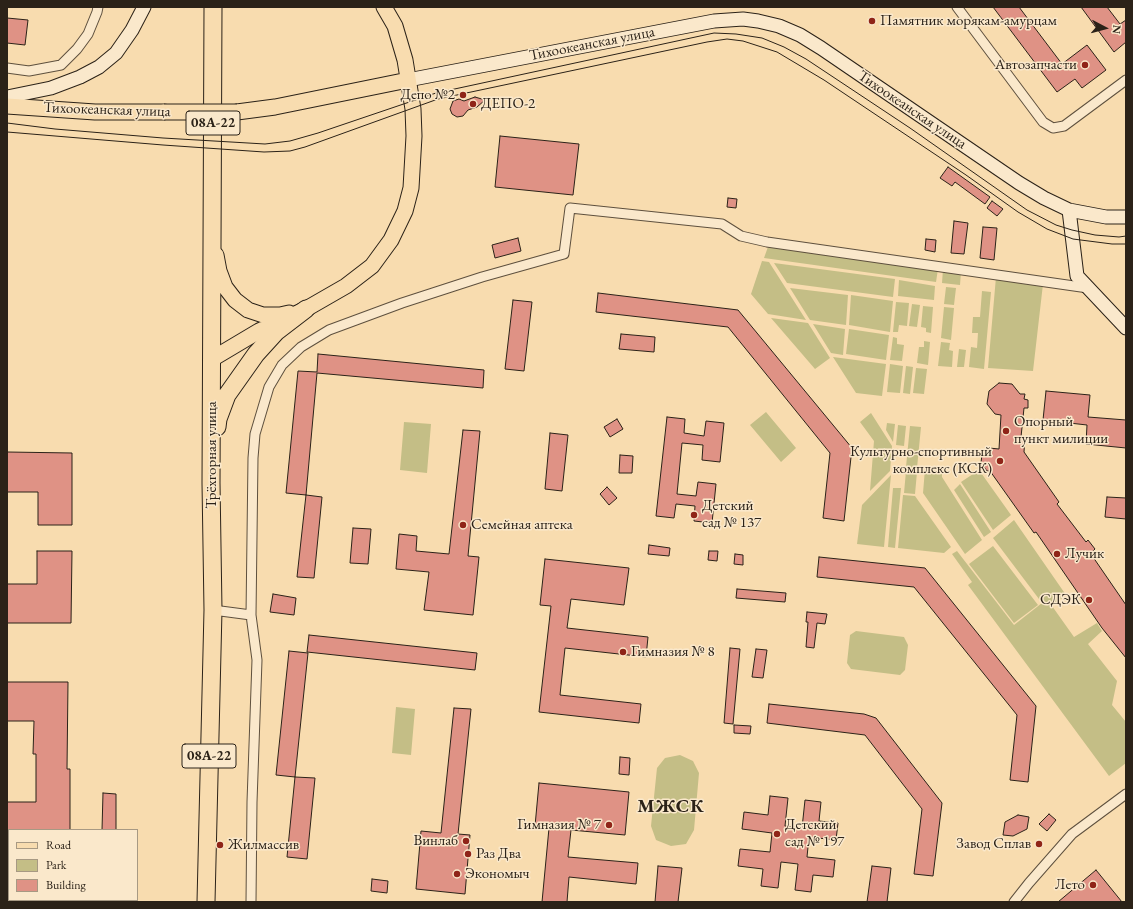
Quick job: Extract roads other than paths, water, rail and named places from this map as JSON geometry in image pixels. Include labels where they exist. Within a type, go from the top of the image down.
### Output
[{"type":"highway","name":"Трёхгорная улица","points":[[206,902],[212,610],[211,483],[214,7]]},
{"type":"highway","points":[[211,483],[218,419],[227,395],[256,354],[276,332],[306,309]]},
{"type":"main road","points":[[7,97],[51,88],[80,77],[99,67],[116,54],[132,30],[144,7]]},
{"type":"main road","points":[[212,359],[259,331],[306,309],[346,286],[372,266],[392,240],[405,211],[411,188],[414,150],[413,109],[400,41],[395,26],[384,7]]},
{"type":"main road","name":"Тихоокеанская улица","points":[[7,106],[95,112],[237,112],[275,107],[714,21],[743,19],[758,20],[779,26],[800,35],[821,48],[1019,183],[1044,198],[1070,210],[1106,217],[1126,217]]},
{"type":"main road","points":[[1070,210],[1076,276],[1126,328]]},
{"type":"main road","points":[[212,214],[214,245],[219,271],[225,287],[235,300],[248,310],[263,315],[280,315],[306,309]]},
{"type":"street","points":[[7,68],[29,71],[61,65],[77,49],[88,34],[98,7]]},
{"type":"street","points":[[957,7],[1043,122],[1053,128],[1064,126],[1125,85]]},
{"type":"street","points":[[251,902],[252,802],[257,660],[251,615],[253,458],[255,434],[269,387],[282,365],[300,347],[329,330],[402,303],[482,277],[564,254],[570,208],[722,224],[741,236],[767,242],[1088,288]]},
{"type":"street","points":[[212,610],[251,615]]},
{"type":"street","points":[[1014,902],[1029,882],[1072,834],[1126,794]]},
{"type":"tram line","points":[[7,123],[55,129],[163,138],[265,144],[290,141],[436,93],[714,33],[736,34],[762,38],[784,47],[806,59],[910,128],[1027,210],[1056,225],[1072,230],[1095,235],[1119,237],[1126,236]]},
{"type":"tram line","points":[[7,132],[264,152],[290,151],[438,99],[727,39],[743,41],[777,52],[824,80],[966,175],[1018,212],[1047,229],[1073,239],[1112,244],[1126,244]]},
{"type":"place","name":"Памятник морякам-амурцам","points":[[872,21]]},
{"type":"place","name":"Автозапчасти","points":[[1085,65]]},
{"type":"place","name":"Депо №2","points":[[463,95]]},
{"type":"place","name":"ДЕПО-2","points":[[473,104]]},
{"type":"place","name":"Опорный пункт милиции","points":[[1006,431]]},
{"type":"place","name":"Культурно-спортивный комплекс (КСК)","points":[[1000,461]]},
{"type":"place","name":"Детский сад № 137","points":[[694,515]]},
{"type":"place","name":"Семейная аптека","points":[[463,525]]},
{"type":"place","name":"Лучик","points":[[1057,554]]},
{"type":"place","name":"СДЭК","points":[[1089,600]]},
{"type":"place","name":"Гимназия № 8","points":[[623,652]]},
{"type":"place","name":"Гимназия № 7","points":[[609,825]]},
{"type":"place","name":"Детский сад № 197","points":[[777,834]]},
{"type":"place","name":"Винлаб","points":[[466,841]]},
{"type":"place","name":"Завод Сплав","points":[[1039,844]]},
{"type":"place","name":"Жилмассив","points":[[220,845]]},
{"type":"place","name":"Раз Два","points":[[468,854]]},
{"type":"place","name":"Экономыч","points":[[457,874]]},
{"type":"place","name":"Лето","points":[[1093,885]]},
{"type":"district","name":"МЖСК","points":[[671,807]]}]
